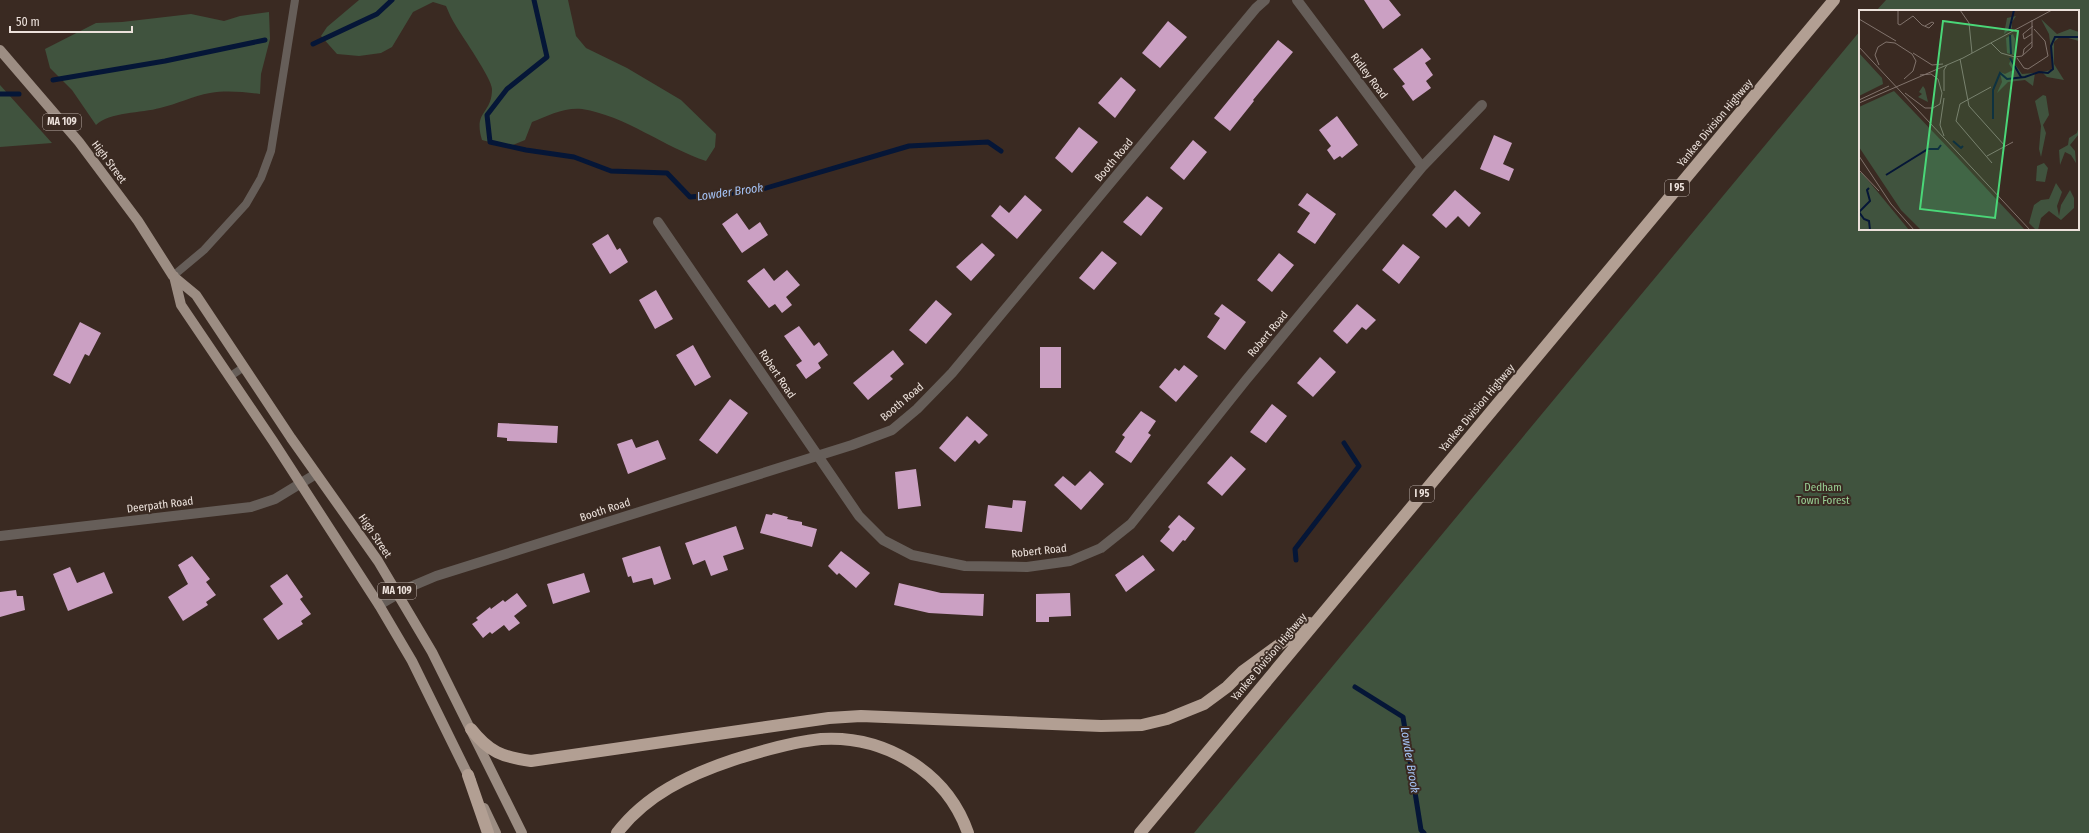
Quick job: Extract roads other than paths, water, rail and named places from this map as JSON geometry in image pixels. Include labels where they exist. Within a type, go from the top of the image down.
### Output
[{"type":"highway","name":"Yankee Division Highway","points":[[1140,833],[1834,0]]},
{"type":"highway","points":[[471,729],[485,746],[493,751],[511,758],[531,760],[829,718],[861,716],[1101,726],[1142,725],[1166,719],[1204,704],[1227,687],[1243,671],[1324,611]]},
{"type":"highway","points":[[617,833],[630,816],[662,791],[706,771],[758,752],[791,744],[833,739],[859,741],[882,747],[908,759],[926,772],[944,790],[959,811],[968,833]]},
{"type":"highway","points":[[468,775],[488,833]]},
{"type":"main road","name":"High Street","points":[[0,50],[79,142],[138,221],[174,276],[196,295],[316,474],[360,534],[399,594],[432,652],[522,833]]},
{"type":"main road","name":"High Street","points":[[174,276],[181,305],[273,441],[300,485],[379,605],[412,661],[496,833]]},
{"type":"street","name":"Booth Road","points":[[379,605],[436,576],[818,456],[892,430],[952,373],[1256,8],[1265,0]]},
{"type":"street","name":"Ridley Road","points":[[1297,0],[1422,167]]},
{"type":"street","name":"Robert Road","points":[[658,222],[859,516],[883,540],[912,555],[965,566],[1028,567],[1070,561],[1101,548],[1131,524],[1246,380],[1422,167],[1482,105]]},
{"type":"street","name":"Deerpath Road","points":[[0,536],[251,507],[275,499],[316,474]]},
{"type":"lane","points":[[174,276],[204,250],[246,204],[261,178],[271,151],[295,0]]},
{"type":"lane","points":[[229,377],[244,367]]},
{"type":"waterway","points":[[313,44],[377,14],[392,0]]},
{"type":"waterway","name":"Lowder Brook","points":[[534,0],[547,57],[507,89],[487,115],[490,142],[526,150],[574,157],[611,171],[667,173],[690,197],[756,191],[909,146],[988,142],[1001,151]]},
{"type":"waterway","points":[[53,80],[165,61],[265,40]]},
{"type":"waterway","points":[[0,94],[19,94]]},
{"type":"waterway","name":"Lowder Brook","points":[[1296,560],[1295,549],[1359,466],[1344,443]]},
{"type":"waterway","name":"Lowder Brook","points":[[1355,687],[1403,717],[1421,830],[1424,833]]},
{"type":"park label","name":"Dedham Town Forest","points":[[1823,493]]}]
